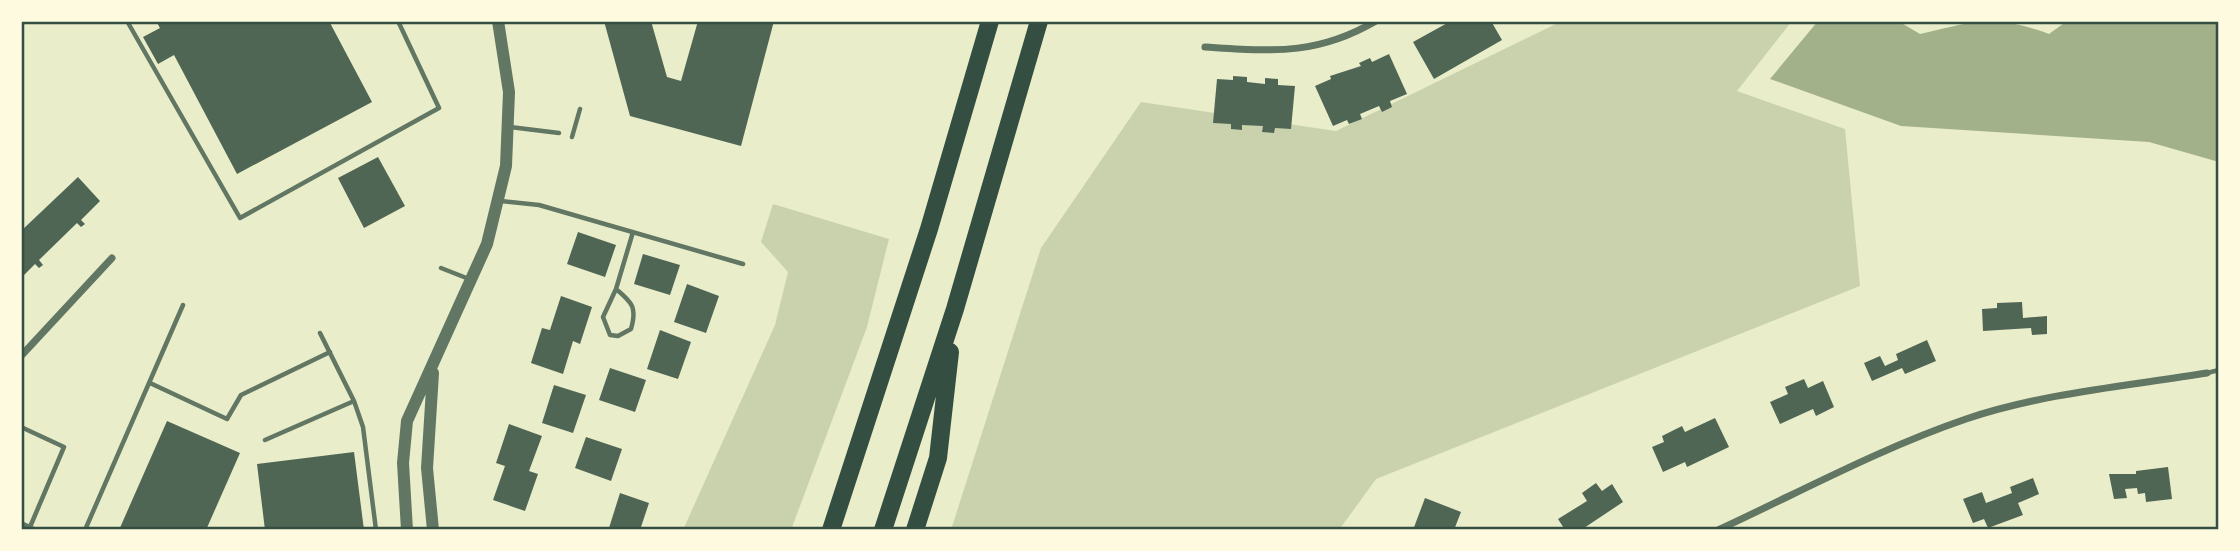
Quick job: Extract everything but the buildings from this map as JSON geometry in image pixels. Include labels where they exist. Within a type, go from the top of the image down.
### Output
[{"type":"highway","points":[[831,530],[913,281],[990,21]]},
{"type":"highway","points":[[883,530],[955,309],[1039,21]]},
{"type":"highway","points":[[915,530],[938,458],[955,309]]},
{"type":"street","points":[[407,530],[403,463],[407,421],[413,403],[433,369],[473,280],[500,201],[509,127],[506,66],[498,21]]},
{"type":"street","points":[[1205,47],[1282,52],[1305,49],[1331,43],[1376,21]]},
{"type":"street","points":[[21,356],[112,258]]},
{"type":"street","points":[[433,369],[427,468],[433,530]]},
{"type":"street","points":[[1718,530],[1902,445],[1968,419],[2050,398],[2207,373]]},
{"type":"lane","points":[[127,21],[240,218],[439,108],[398,21]]},
{"type":"lane","points":[[572,137],[580,109]]},
{"type":"lane","points":[[509,127],[559,133]]},
{"type":"lane","points":[[500,201],[539,205],[743,264]]},
{"type":"lane","points":[[616,289],[633,303],[636,313],[631,329],[618,337],[610,335],[603,317],[616,289],[633,232]]},
{"type":"lane","points":[[441,268],[473,280]]},
{"type":"lane","points":[[85,530],[183,306]]},
{"type":"lane","points":[[320,333],[354,401],[366,441],[376,530]]},
{"type":"lane","points":[[149,383],[227,419],[241,395],[330,352]]},
{"type":"lane","points":[[2207,373],[2219,370]]},
{"type":"lane","points":[[265,440],[354,401]]},
{"type":"lane","points":[[21,427],[64,447],[33,529],[21,523]]},
{"type":"shaded area","points":[[1562,21],[1792,21],[1737,91],[1845,129],[1860,286],[1376,479],[1339,530],[951,530],[1041,248],[1141,102],[1336,131]]},
{"type":"shaded area","points":[[1818,21],[1898,21],[1920,34],[1970,23],[1999,22],[2049,34],[2067,21],[2219,21],[2219,162],[2149,142],[1901,126],[1770,79]]},
{"type":"shaded area","points":[[773,204],[889,239],[867,327],[791,530],[683,530],[775,325],[788,272],[761,242]]}]
